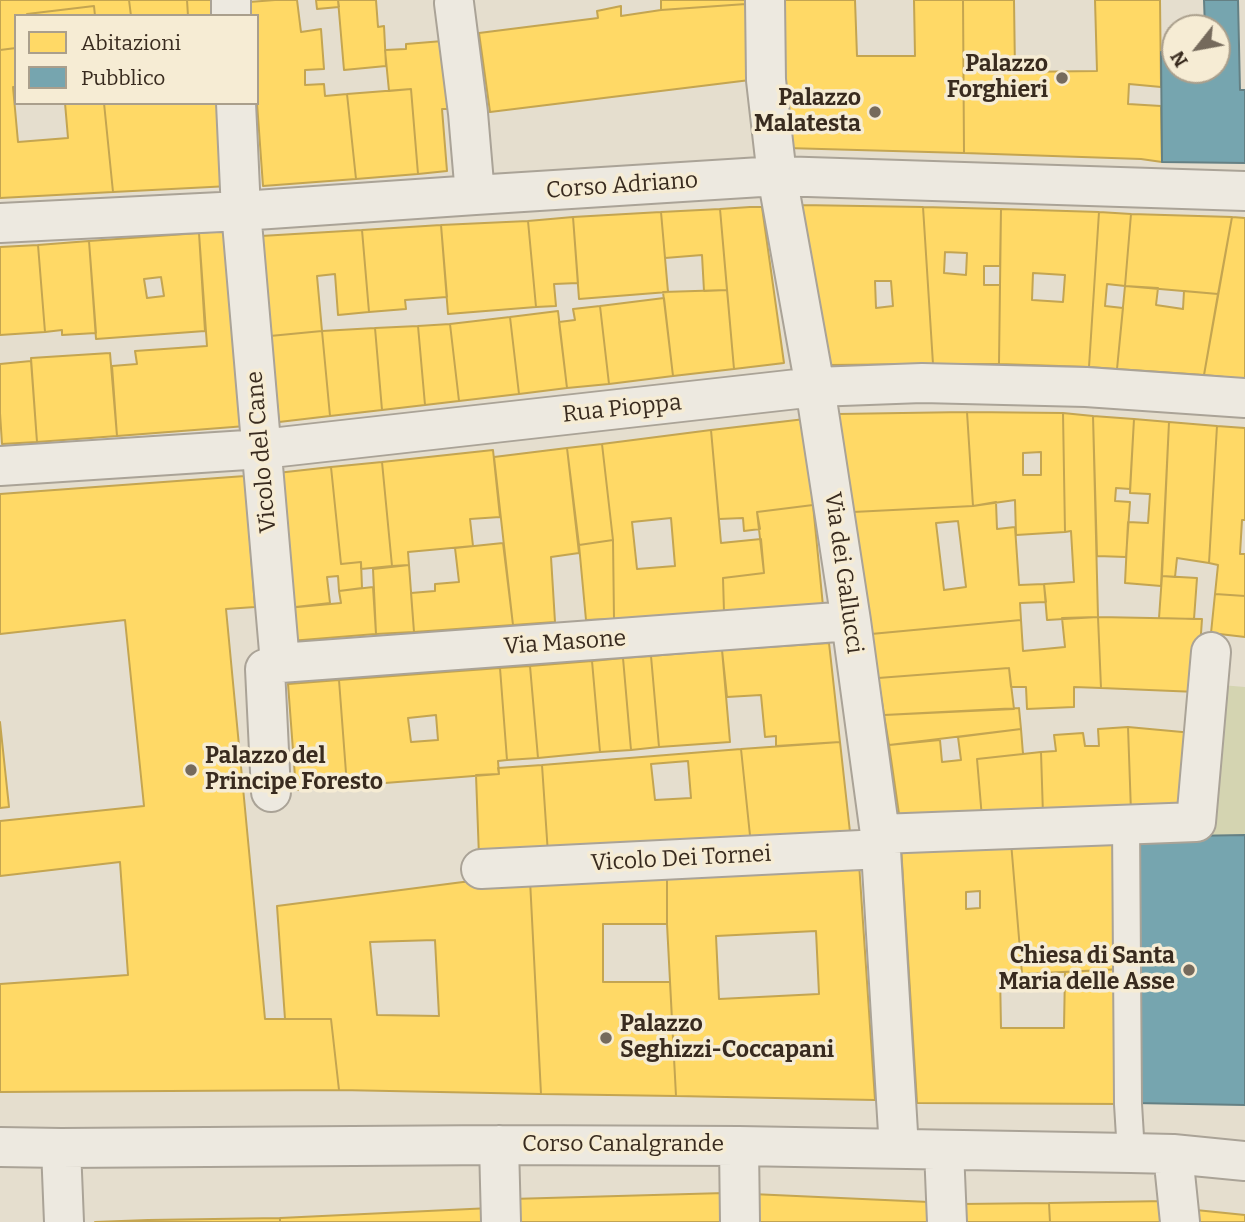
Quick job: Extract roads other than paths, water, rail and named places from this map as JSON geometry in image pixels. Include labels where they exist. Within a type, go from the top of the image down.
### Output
[{"type":"street","name":"Via dei Gallucci","points":[[765,0],[766,80],[777,176],[815,387],[851,621],[880,842],[899,1149]]},
{"type":"street","points":[[454,3],[475,195]]},
{"type":"street","name":"Vicolo del Cane","points":[[236,105],[241,211],[280,663]]},
{"type":"street","name":"Corso Adriano","points":[[0,223],[241,211],[777,176],[1245,191]]},
{"type":"street","name":"Rua Pioppa","points":[[0,466],[262,449],[815,387],[949,383],[1086,387],[1245,398]]},
{"type":"street","name":"Via Masone","points":[[280,663],[851,621]]},
{"type":"street","name":"Vicolo Dei Tornei","points":[[481,869],[1126,824],[1196,822],[1211,652]]},
{"type":"street","points":[[271,792],[265,669],[280,663]]},
{"type":"street","points":[[499,1145],[501,1222]]},
{"type":"street","points":[[739,1146],[740,1222]]},
{"type":"street","name":"Corso Canalgrande","points":[[0,1147],[739,1146],[1173,1154],[1245,1161]]},
{"type":"street","points":[[61,1148],[64,1222]]},
{"type":"street","points":[[944,1150],[947,1222]]},
{"type":"street","points":[[1173,1154],[1180,1222]]},
{"type":"lane","points":[[1126,824],[1128,1104],[1131,1153]]},
{"type":"place","name":"Palazzo Forghieri","points":[[1062,78]]},
{"type":"place","name":"Palazzo Malatesta","points":[[875,112]]},
{"type":"place","name":"Palazzo del Principe Foresto","points":[[191,770]]},
{"type":"place","name":"Chiesa di Santa Maria delle Asse","points":[[1189,970]]},
{"type":"place","name":"Palazzo Seghizzi-Coccapani","points":[[606,1038]]}]
